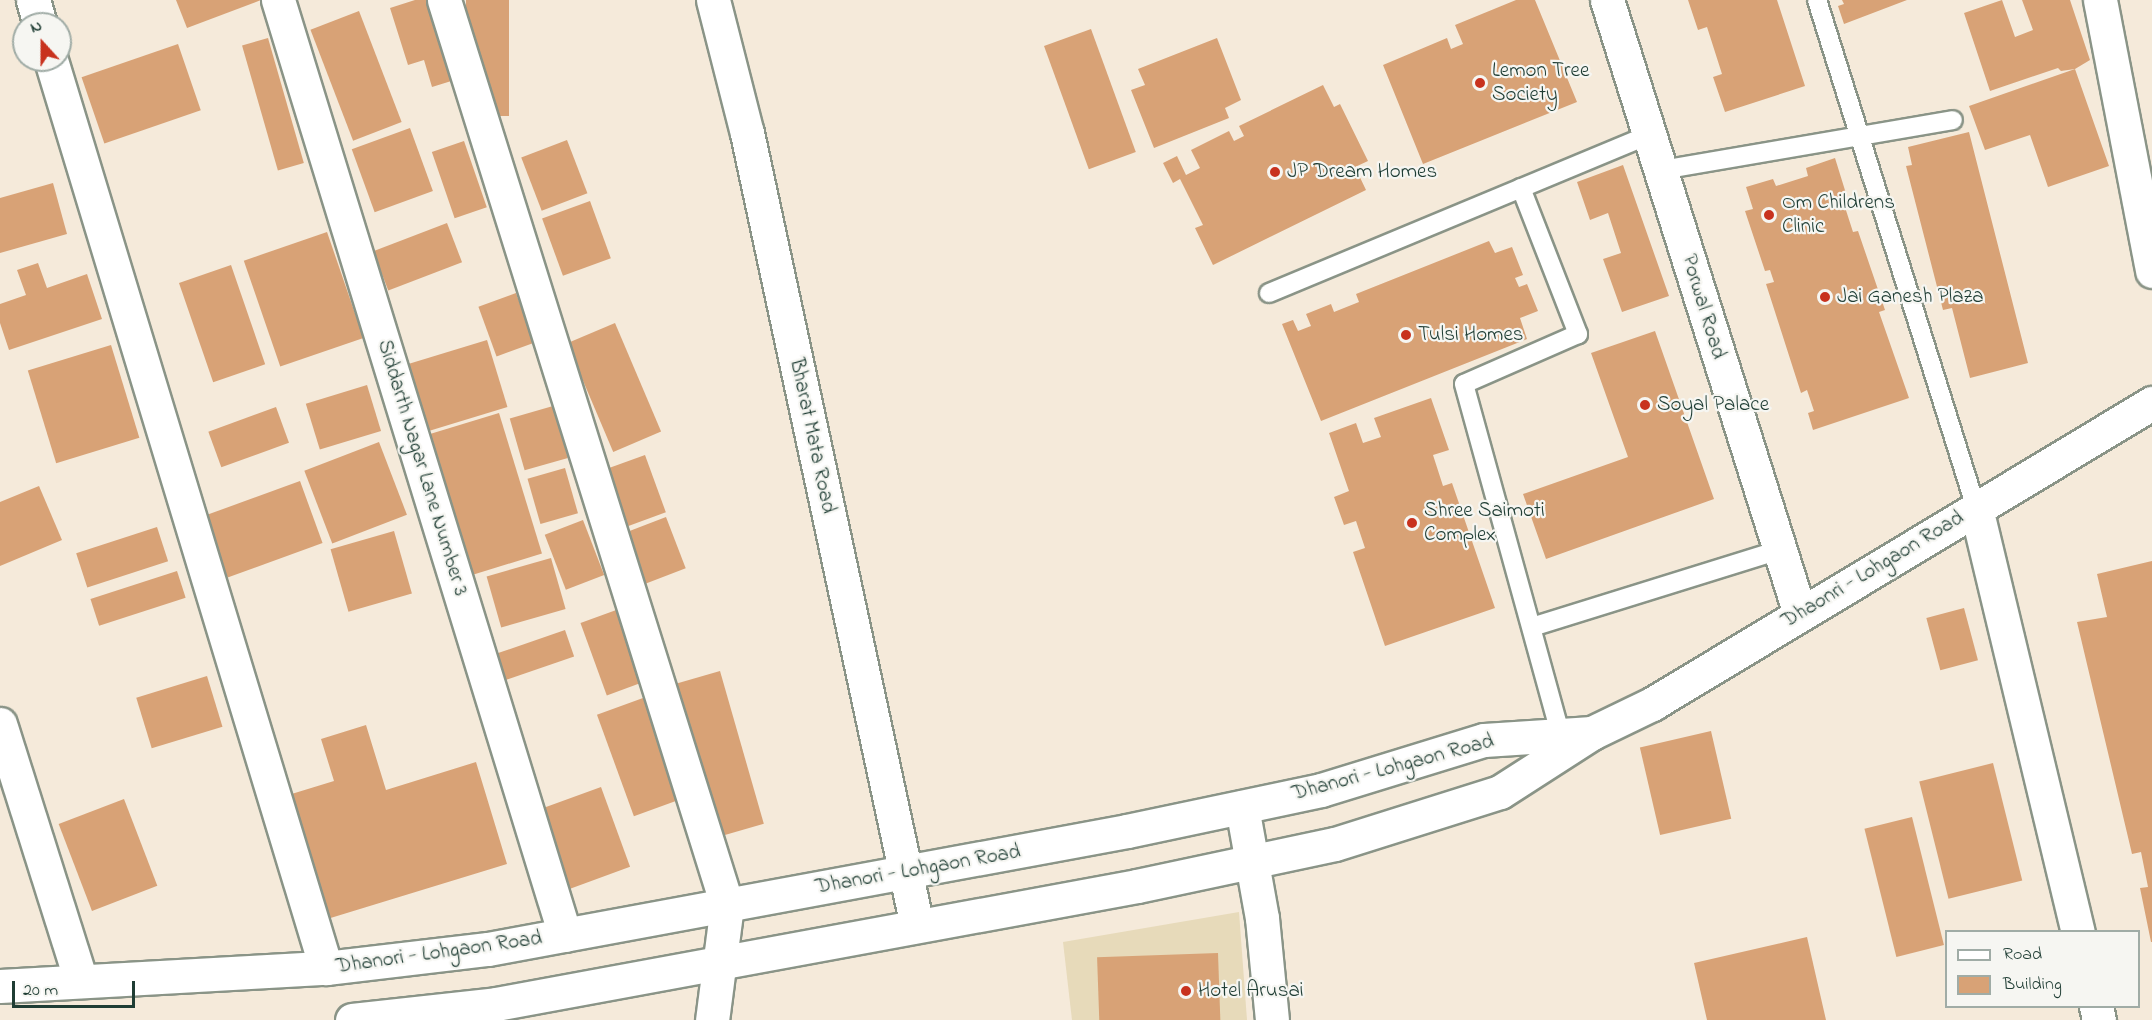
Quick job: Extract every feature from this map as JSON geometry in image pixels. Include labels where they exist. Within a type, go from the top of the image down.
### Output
[{"type":"street","name":"Siddarth Nagar Lane Number 3","points":[[278,0],[565,935]]},
{"type":"street","points":[[444,0],[727,905],[722,962],[712,1020]]},
{"type":"street","name":"Bharat Mata Road","points":[[713,0],[747,133],[917,926]]},
{"type":"street","name":"Porwal Road","points":[[1607,0],[1800,614]]},
{"type":"street","points":[[2100,0],[2152,271]]},
{"type":"street","points":[[55,72],[326,968]]},
{"type":"street","name":"Dhaonri - Lohgaon Road","points":[[1576,733],[1652,704],[2152,403]]},
{"type":"street","points":[[1976,508],[2078,930]]},
{"type":"street","points":[[0,724],[81,981]]},
{"type":"street","name":"Dhanori - Lohgaon Road","points":[[0,986],[326,968],[489,949],[1242,807],[1321,790],[1484,740],[1576,733]]},
{"type":"street","points":[[352,1020],[496,1004],[917,926],[1335,844],[1500,792],[1576,733]]},
{"type":"street","points":[[1242,807],[1262,918],[1272,1020]]},
{"type":"lane","points":[[1817,0],[1976,508]]},
{"type":"lane","points":[[1661,170],[1953,120]]},
{"type":"lane","points":[[1269,293],[1649,135]]},
{"type":"lane","points":[[1521,188],[1578,334],[1464,384],[1532,627],[1576,733]]},
{"type":"lane","points":[[1532,627],[1779,550]]},
{"type":"shaded area","points":[[1239,912],[1247,1020],[1072,1020],[1063,942]]},
{"type":"building","points":[[176,0],[261,0],[187,28]]},
{"type":"building","points":[[415,0],[437,0],[461,78],[432,87],[424,60],[408,65],[390,8]]},
{"type":"building","points":[[466,0],[509,0],[509,116],[466,116]]},
{"type":"building","name":"Lemon Tree Society","points":[[1516,0],[1535,0],[1577,102],[1423,164],[1383,65],[1447,38],[1451,49],[1463,44],[1455,25]]},
{"type":"building","points":[[1688,0],[1777,0],[1805,86],[1725,112],[1713,77],[1722,74],[1707,27],[1698,30]]},
{"type":"building","points":[[1842,0],[1907,0],[1844,24],[1838,6],[1844,4]]},
{"type":"building","points":[[2002,0],[2015,37],[2033,30],[2022,0],[2070,0],[2090,60],[2075,69],[2061,71],[2058,68],[1990,91],[1964,13]]},
{"type":"building","points":[[359,11],[402,122],[353,141],[310,30]]},
{"type":"building","points":[[1091,29],[1136,152],[1089,169],[1044,46]]},
{"type":"building","points":[[268,38],[304,163],[278,170],[242,45]]},
{"type":"building","points":[[1217,38],[1241,100],[1225,108],[1229,118],[1154,148],[1131,90],[1145,85],[1138,69]]},
{"type":"building","points":[[178,44],[201,110],[104,143],[82,77]]},
{"type":"building","points":[[2075,69],[2109,166],[2048,187],[2030,135],[1985,150],[1969,106]]},
{"type":"building","name":"JP Dream Homes","points":[[1323,85],[1334,107],[1340,104],[1368,161],[1355,167],[1366,190],[1213,265],[1195,228],[1203,225],[1180,179],[1173,183],[1163,163],[1177,156],[1186,175],[1200,168],[1191,150],[1229,131],[1234,141],[1244,136],[1239,126]]},
{"type":"building","points":[[410,128],[433,191],[375,212],[352,149]]},
{"type":"building","points":[[1969,132],[2028,363],[1970,378],[1952,308],[1943,310],[1906,166],[1912,165],[1908,147]]},
{"type":"building","points":[[567,140],[587,193],[542,211],[521,158]]},
{"type":"building","points":[[464,141],[487,207],[455,218],[432,152]]},
{"type":"building","name":"Jai Ganesh Plaza","points":[[1835,158],[1848,200],[1843,201],[1853,232],[1858,231],[1885,310],[1879,312],[1909,398],[1813,430],[1808,413],[1814,411],[1807,390],[1801,393],[1766,284],[1774,282],[1770,270],[1765,271],[1745,211],[1753,209],[1746,187],[1773,179],[1776,186],[1808,176],[1806,168]]},
{"type":"building","points":[[1623,165],[1669,296],[1622,312],[1603,259],[1621,253],[1608,213],[1590,220],[1577,182]]},
{"type":"building","points":[[53,183],[67,234],[0,253],[0,198]]},
{"type":"building","points":[[590,201],[611,258],[563,276],[542,218]]},
{"type":"building","points":[[447,223],[462,262],[388,291],[373,251]]},
{"type":"building","points":[[327,232],[363,338],[280,367],[244,261]]},
{"type":"building","name":"Tulsi Homes","points":[[1489,241],[1495,253],[1512,247],[1523,275],[1515,278],[1519,287],[1527,284],[1538,311],[1520,318],[1527,339],[1321,421],[1282,324],[1293,320],[1298,331],[1311,326],[1306,314],[1331,304],[1334,312],[1359,302],[1356,294]]},
{"type":"building","points":[[38,263],[47,288],[87,274],[102,319],[9,350],[0,323],[0,304],[26,295],[17,270]]},
{"type":"building","points":[[231,265],[265,364],[213,382],[179,283]]},
{"type":"building","points":[[516,293],[534,343],[497,356],[478,307]]},
{"type":"building","points":[[615,323],[661,432],[613,452],[567,343]]},
{"type":"building","name":"Soyal Palace","points":[[1655,331],[1714,499],[1546,559],[1523,494],[1628,457],[1591,353]]},
{"type":"building","points":[[487,340],[507,407],[427,432],[407,365]]},
{"type":"building","points":[[111,345],[139,438],[56,463],[28,370]]},
{"type":"building","points":[[367,385],[381,431],[320,450],[306,404]]},
{"type":"building","name":"Shree Saimoti Complex","points":[[1431,398],[1449,450],[1433,455],[1443,486],[1452,483],[1495,608],[1385,646],[1353,552],[1365,548],[1356,521],[1344,525],[1334,497],[1349,491],[1329,433],[1356,423],[1363,443],[1381,437],[1374,418]]},
{"type":"building","points":[[553,406],[568,458],[525,470],[510,418]]},
{"type":"building","points":[[276,407],[289,443],[221,467],[208,432]]},
{"type":"building","points":[[499,413],[542,554],[466,577],[423,436]]},
{"type":"building","points":[[379,442],[407,515],[332,543],[304,471]]},
{"type":"building","points":[[645,455],[666,512],[619,529],[598,472]]},
{"type":"building","points":[[565,468],[578,513],[540,524],[528,479]]},
{"type":"building","points":[[300,481],[323,543],[228,578],[205,516]]},
{"type":"building","points":[[39,486],[62,540],[0,566],[0,502]]},
{"type":"building","points":[[666,517],[686,568],[643,585],[623,533]]},
{"type":"building","points":[[583,520],[604,575],[566,590],[545,535]]},
{"type":"building","points":[[157,527],[168,561],[87,588],[76,553]]},
{"type":"building","points":[[394,531],[412,593],[348,612],[331,549]]},
{"type":"building","points":[[551,558],[566,609],[501,627],[487,576]]},
{"type":"building","points":[[2152,561],[2151,942],[2140,888],[2148,887],[2141,852],[2132,854],[2077,622],[2107,617],[2097,574]]},
{"type":"building","points":[[177,571],[186,598],[99,626],[90,599]]},
{"type":"building","points":[[1964,608],[1978,660],[1940,670],[1926,618]]},
{"type":"building","points":[[619,609],[645,681],[607,695],[580,623]]},
{"type":"building","points":[[565,630],[574,656],[501,682],[492,655]]},
{"type":"building","points":[[720,671],[764,824],[712,839],[668,686]]},
{"type":"building","points":[[207,676],[222,727],[152,748],[136,698]]},
{"type":"building","points":[[643,698],[680,799],[634,816],[597,715]]},
{"type":"building","points":[[366,725],[386,790],[476,762],[507,864],[324,920],[285,796],[334,781],[321,739]]},
{"type":"building","points":[[1711,731],[1731,819],[1660,835],[1640,747]]},
{"type":"building","points":[[1993,763],[2022,880],[1949,899],[1919,781]]},
{"type":"building","points":[[601,787],[630,867],[563,891],[534,811]]},
{"type":"building","points":[[124,799],[157,886],[92,911],[59,824]]},
{"type":"building","points":[[1912,817],[1944,945],[1896,957],[1864,829]]},
{"type":"building","points":[[1807,937],[1826,1020],[1707,1020],[1694,963]]},
{"type":"building","points":[[1218,953],[1220,1020],[1099,1020],[1097,957]]},
{"type":"place","name":"Lemon Tree Society","points":[[1480,83]]},
{"type":"place","name":"JP Dream Homes","points":[[1275,172]]},
{"type":"place","name":"Om Childrens Clinic","points":[[1769,215]]},
{"type":"place","name":"Jai Ganesh Plaza","points":[[1825,297]]},
{"type":"place","name":"Tulsi Homes","points":[[1406,335]]},
{"type":"place","name":"Soyal Palace","points":[[1645,405]]},
{"type":"place","name":"Shree Saimoti Complex","points":[[1412,523]]},
{"type":"place","name":"Hotel Arusai","points":[[1186,991]]}]
